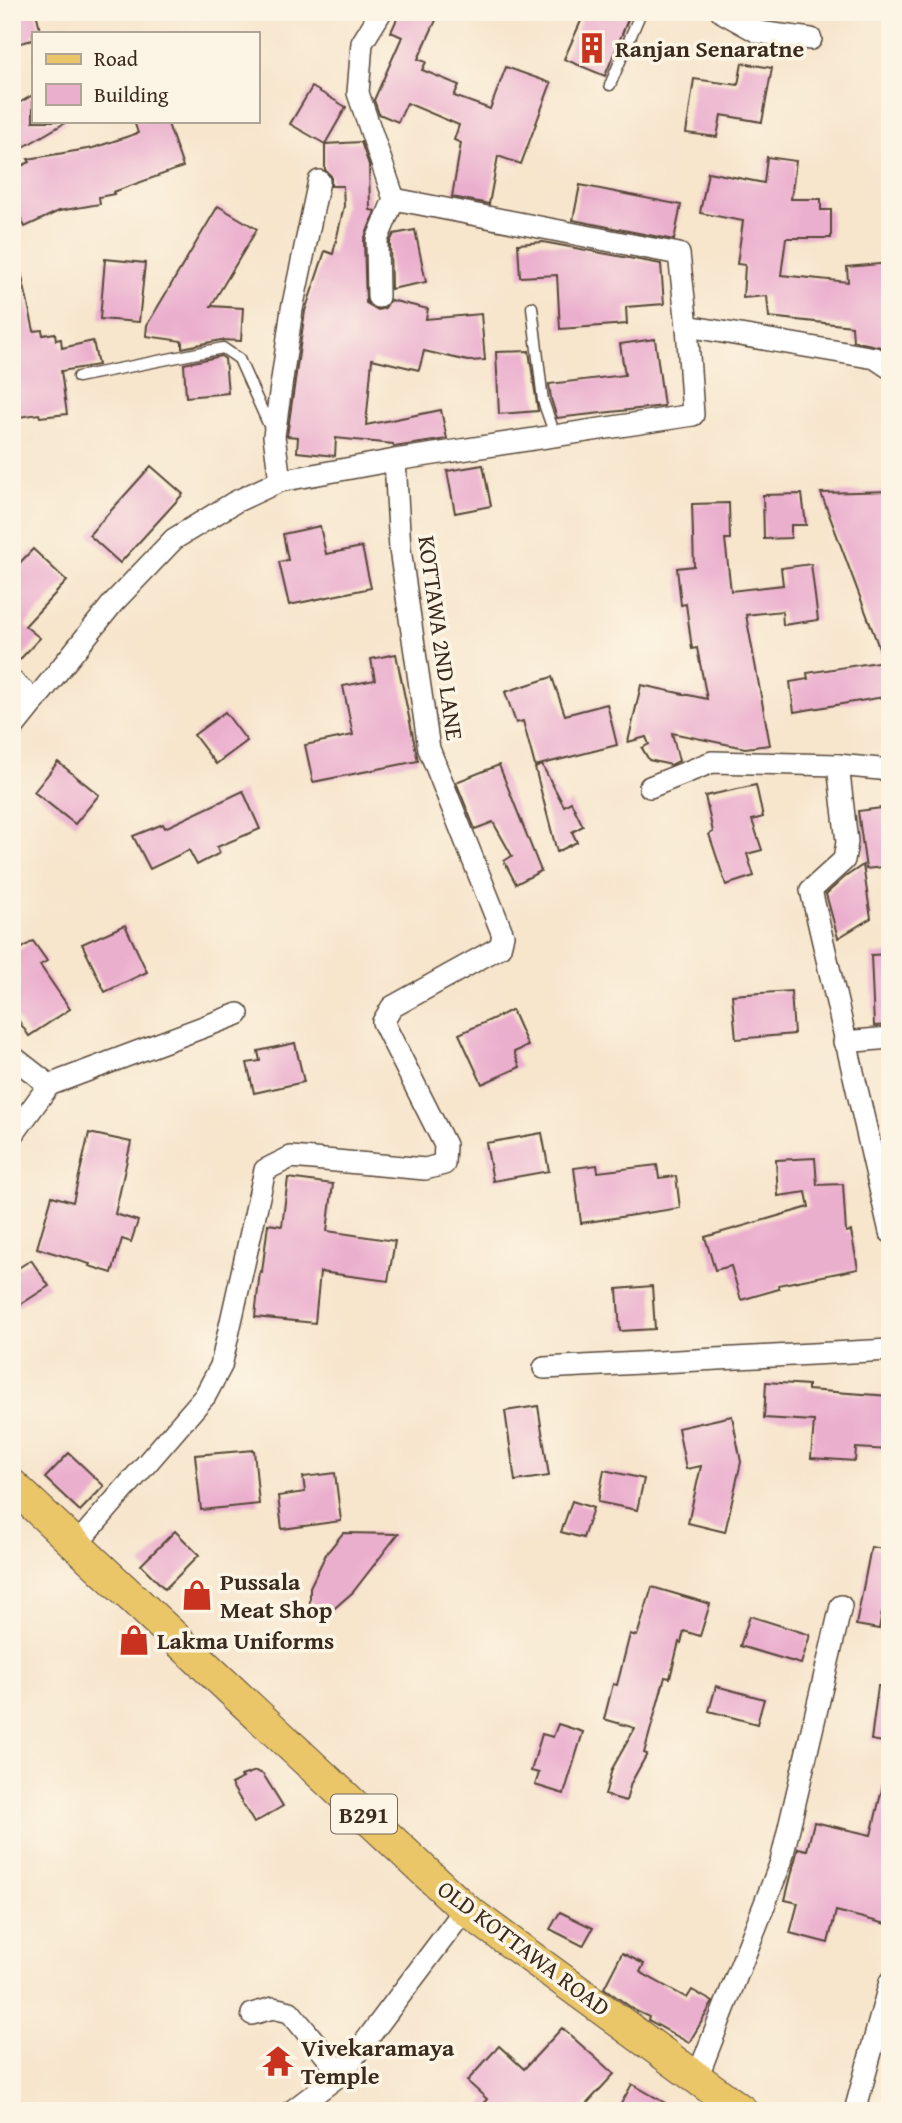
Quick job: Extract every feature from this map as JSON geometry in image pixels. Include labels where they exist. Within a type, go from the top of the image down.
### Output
[{"type":"main road","name":"OLD KOTTAWA ROAD","points":[[12,1485],[465,1909],[741,2111]]},
{"type":"street","points":[[378,297],[377,240],[394,199],[358,93],[362,43],[381,12]]},
{"type":"street","points":[[722,12],[758,32],[811,39]]},
{"type":"street","points":[[280,481],[274,436],[292,309],[319,181]]},
{"type":"street","points":[[12,729],[113,603],[174,539],[235,502],[280,481],[395,460],[693,415],[679,254],[394,199]]},
{"type":"street","points":[[687,326],[875,358],[890,368]]},
{"type":"street","name":"KOTTAWA 2ND LANE","points":[[77,1544],[205,1396],[221,1366],[265,1170],[291,1157],[425,1169],[444,1164],[445,1145],[383,1022],[391,1007],[500,947],[503,935],[429,749],[400,549],[395,460]]},
{"type":"street","points":[[12,681],[35,701]]},
{"type":"street","points":[[650,787],[712,762],[838,765],[890,770]]},
{"type":"street","points":[[838,765],[847,842],[844,860],[811,890],[890,1232]]},
{"type":"street","points":[[12,1136],[49,1085],[237,1014]]},
{"type":"street","points":[[844,1042],[890,1038]]},
{"type":"street","points":[[12,1056],[49,1085]]},
{"type":"street","points":[[544,1368],[890,1350]]},
{"type":"street","points":[[697,2078],[781,1862],[841,1606]]},
{"type":"street","points":[[292,2111],[341,2074],[465,1909]]},
{"type":"street","points":[[855,2111],[890,1982]]},
{"type":"street","points":[[252,2014],[273,2008],[290,2011],[341,2074]]},
{"type":"lane","points":[[610,85],[641,12]]},
{"type":"lane","points":[[532,307],[543,401],[555,435]]},
{"type":"lane","points":[[78,377],[223,348],[239,359],[274,436]]},
{"type":"building","points":[[36,12],[41,32],[32,32],[32,40],[12,45],[12,17]]},
{"type":"building","points":[[400,12],[423,12],[437,18],[418,59],[426,62],[422,70],[459,85],[454,96],[490,109],[506,67],[551,83],[521,164],[498,156],[489,204],[452,197],[461,143],[454,140],[459,125],[407,103],[398,122],[379,114],[374,100],[402,37],[391,32]]},
{"type":"building","name":"Ranjan Senaratne","points":[[585,12],[631,12],[605,76],[564,59]]},
{"type":"building","points":[[742,63],[772,68],[762,122],[721,115],[717,137],[686,133],[694,79],[738,85]]},
{"type":"building","points":[[312,87],[346,107],[325,144],[290,124]]},
{"type":"building","points":[[32,96],[32,122],[66,122],[22,148],[12,132],[12,107]]},
{"type":"building","points":[[134,122],[167,122],[183,167],[113,192],[114,194],[99,197],[100,204],[59,211],[25,227],[12,199],[12,170],[30,162],[28,159],[93,148],[138,133]]},
{"type":"building","points":[[361,142],[369,165],[370,210],[375,211],[364,240],[366,303],[378,310],[385,308],[390,300],[428,309],[426,319],[481,314],[485,360],[468,361],[424,351],[419,370],[372,359],[366,425],[441,410],[447,439],[394,447],[393,444],[336,438],[335,456],[297,452],[298,437],[287,436],[305,311],[325,251],[333,254],[344,206],[343,186],[331,186],[331,176],[325,170],[325,144]]},
{"type":"building","points":[[767,157],[796,161],[791,199],[821,199],[821,210],[831,210],[831,238],[786,238],[781,275],[848,282],[847,267],[890,263],[890,349],[853,341],[852,326],[769,317],[767,296],[743,298],[745,265],[737,264],[743,221],[700,213],[708,172],[764,183]]},
{"type":"building","points":[[580,185],[681,205],[674,240],[573,220]]},
{"type":"building","points":[[218,206],[257,229],[211,306],[243,308],[241,341],[221,340],[182,348],[182,341],[146,336],[147,325]]},
{"type":"building","points":[[415,230],[426,282],[391,289],[390,242],[394,234]]},
{"type":"building","points":[[543,242],[661,264],[664,304],[626,307],[627,324],[560,329],[557,275],[520,277],[518,244]]},
{"type":"building","points":[[105,259],[145,263],[139,322],[100,319]]},
{"type":"building","points":[[19,263],[34,331],[42,330],[43,335],[55,333],[56,340],[61,339],[62,348],[93,341],[98,365],[61,371],[67,414],[12,418],[12,264]]},
{"type":"building","points":[[655,339],[664,406],[557,418],[549,384],[625,375],[620,344]]},
{"type":"building","points":[[529,351],[538,411],[499,414],[496,352]]},
{"type":"building","points":[[221,356],[225,359],[228,393],[186,397],[184,364]]},
{"type":"building","points":[[483,465],[491,506],[455,513],[447,471]]},
{"type":"building","points":[[151,466],[183,494],[120,563],[89,535]]},
{"type":"building","points":[[890,491],[890,696],[794,712],[790,682],[808,679],[807,673],[884,661],[821,493]]},
{"type":"building","points":[[802,494],[806,525],[791,525],[791,538],[764,539],[763,495]]},
{"type":"building","points":[[729,503],[730,539],[725,539],[731,591],[783,585],[781,568],[811,564],[818,620],[783,625],[782,611],[746,615],[770,745],[745,748],[672,733],[679,761],[671,765],[649,760],[642,748],[649,744],[646,737],[628,742],[641,685],[707,699],[697,648],[692,649],[686,604],[681,605],[677,568],[694,566],[692,504]]},
{"type":"building","points":[[320,526],[326,554],[362,547],[371,588],[289,605],[279,562],[288,560],[283,534]]},
{"type":"building","points":[[33,549],[67,581],[25,626],[40,638],[12,668],[12,571]]},
{"type":"building","points":[[396,654],[418,761],[313,782],[305,745],[353,735],[343,686],[375,680],[371,659]]},
{"type":"building","points":[[552,677],[565,715],[607,704],[617,745],[535,766],[523,721],[516,723],[505,692]]},
{"type":"building","points":[[225,712],[247,741],[216,764],[194,735]]},
{"type":"building","points":[[58,762],[99,795],[75,824],[34,792]]},
{"type":"building","points":[[499,765],[541,871],[516,884],[504,861],[512,856],[493,822],[475,829],[456,782]]},
{"type":"building","points":[[542,765],[564,806],[571,802],[583,826],[572,832],[577,842],[557,852],[535,768]]},
{"type":"building","points":[[756,785],[763,817],[752,820],[762,850],[747,854],[754,876],[726,885],[709,834],[713,832],[705,796]]},
{"type":"building","points":[[243,791],[260,829],[217,847],[220,853],[197,865],[189,850],[150,869],[133,836],[163,824],[165,828]]},
{"type":"building","points":[[890,807],[890,866],[866,869],[858,811]]},
{"type":"building","points":[[863,865],[871,918],[838,938],[826,894]]},
{"type":"building","points":[[125,925],[147,972],[105,992],[82,944]]},
{"type":"building","points":[[33,941],[47,961],[40,965],[70,1009],[29,1036],[12,1011],[12,955]]},
{"type":"building","points":[[890,954],[890,1025],[874,1026],[871,955]]},
{"type":"building","points":[[791,991],[794,1034],[736,1039],[732,995]]},
{"type":"building","points":[[512,1010],[528,1046],[514,1052],[520,1067],[482,1084],[459,1034]]},
{"type":"building","points":[[295,1043],[304,1082],[254,1093],[247,1063],[260,1061],[258,1051]]},
{"type":"building","points":[[89,1133],[131,1142],[115,1214],[138,1221],[131,1242],[122,1239],[112,1273],[37,1248],[52,1196],[73,1202]]},
{"type":"building","points":[[542,1133],[549,1171],[493,1181],[486,1143]]},
{"type":"building","points":[[815,1158],[817,1185],[843,1184],[846,1232],[851,1231],[858,1269],[778,1285],[779,1289],[741,1300],[731,1266],[715,1270],[705,1237],[809,1207],[806,1192],[778,1196],[776,1160]]},
{"type":"building","points":[[597,1165],[598,1172],[657,1165],[659,1178],[676,1176],[680,1208],[581,1223],[574,1168]]},
{"type":"building","points":[[288,1178],[333,1184],[327,1231],[395,1241],[388,1281],[320,1272],[315,1323],[255,1317],[268,1224],[282,1226]]},
{"type":"building","points":[[31,1260],[49,1286],[12,1310],[12,1272]]},
{"type":"building","points":[[652,1286],[655,1329],[620,1331],[617,1289]]},
{"type":"building","points":[[766,1382],[808,1385],[808,1390],[890,1396],[890,1450],[856,1448],[855,1461],[811,1458],[814,1421],[764,1418]]},
{"type":"building","points":[[538,1406],[549,1476],[515,1481],[505,1411]]},
{"type":"building","points":[[732,1416],[741,1462],[725,1532],[688,1523],[701,1466],[686,1469],[678,1428]]},
{"type":"building","points":[[254,1450],[259,1504],[201,1510],[195,1455]]},
{"type":"building","points":[[69,1453],[104,1486],[80,1511],[45,1478]]},
{"type":"building","points":[[604,1470],[644,1479],[637,1510],[598,1502]]},
{"type":"building","points":[[335,1473],[341,1521],[282,1529],[278,1496],[305,1492],[303,1477]]},
{"type":"building","points":[[572,1501],[593,1508],[583,1538],[561,1532]]},
{"type":"building","points":[[175,1531],[199,1555],[165,1589],[141,1565]]},
{"type":"building","points":[[343,1533],[398,1534],[353,1592],[329,1613],[310,1604],[310,1587],[326,1554]]},
{"type":"building","points":[[871,1547],[890,1550],[890,1614],[882,1613],[879,1629],[856,1625]]},
{"type":"building","points":[[652,1587],[710,1604],[700,1636],[684,1631],[681,1643],[679,1642],[670,1678],[665,1677],[644,1753],[647,1754],[631,1783],[626,1801],[605,1795],[612,1769],[635,1728],[604,1719],[613,1684],[617,1685],[630,1634],[637,1636]]},
{"type":"building","points":[[750,1616],[810,1635],[801,1664],[740,1646]]},
{"type":"building","points":[[716,1686],[764,1699],[757,1724],[709,1711]]},
{"type":"building","points":[[878,1686],[890,1686],[890,1743],[871,1740]]},
{"type":"building","points":[[558,1724],[583,1732],[564,1794],[535,1785],[539,1773],[531,1771],[542,1734],[553,1737]]},
{"type":"building","points":[[256,1771],[263,1774],[283,1806],[254,1823],[231,1784],[243,1778],[241,1776]]},
{"type":"building","points":[[883,1785],[890,1786],[890,1925],[836,1911],[828,1943],[790,1933],[798,1903],[785,1900],[798,1848],[807,1850],[814,1822],[871,1835]]},
{"type":"building","points":[[560,1912],[593,1928],[583,1946],[550,1929]]},
{"type":"building","points":[[622,1953],[644,1964],[640,1972],[687,1998],[692,1990],[713,2002],[689,2043],[648,2020],[649,2017],[604,1988]]},
{"type":"building","points":[[562,2028],[614,2074],[580,2111],[477,2111],[487,2099],[467,2081],[499,2046],[524,2069]]},
{"type":"building","points":[[632,2084],[679,2111],[617,2111]]},
{"type":"place","name":"Ranjan Senaratne","points":[[592,48]]},
{"type":"place","name":"Pussala Meat Shop","points":[[197,1595]]},
{"type":"place","name":"Lakma Uniforms","points":[[134,1640]]},
{"type":"place","name":"Vivekaramaya Temple","points":[[278,2061]]}]
